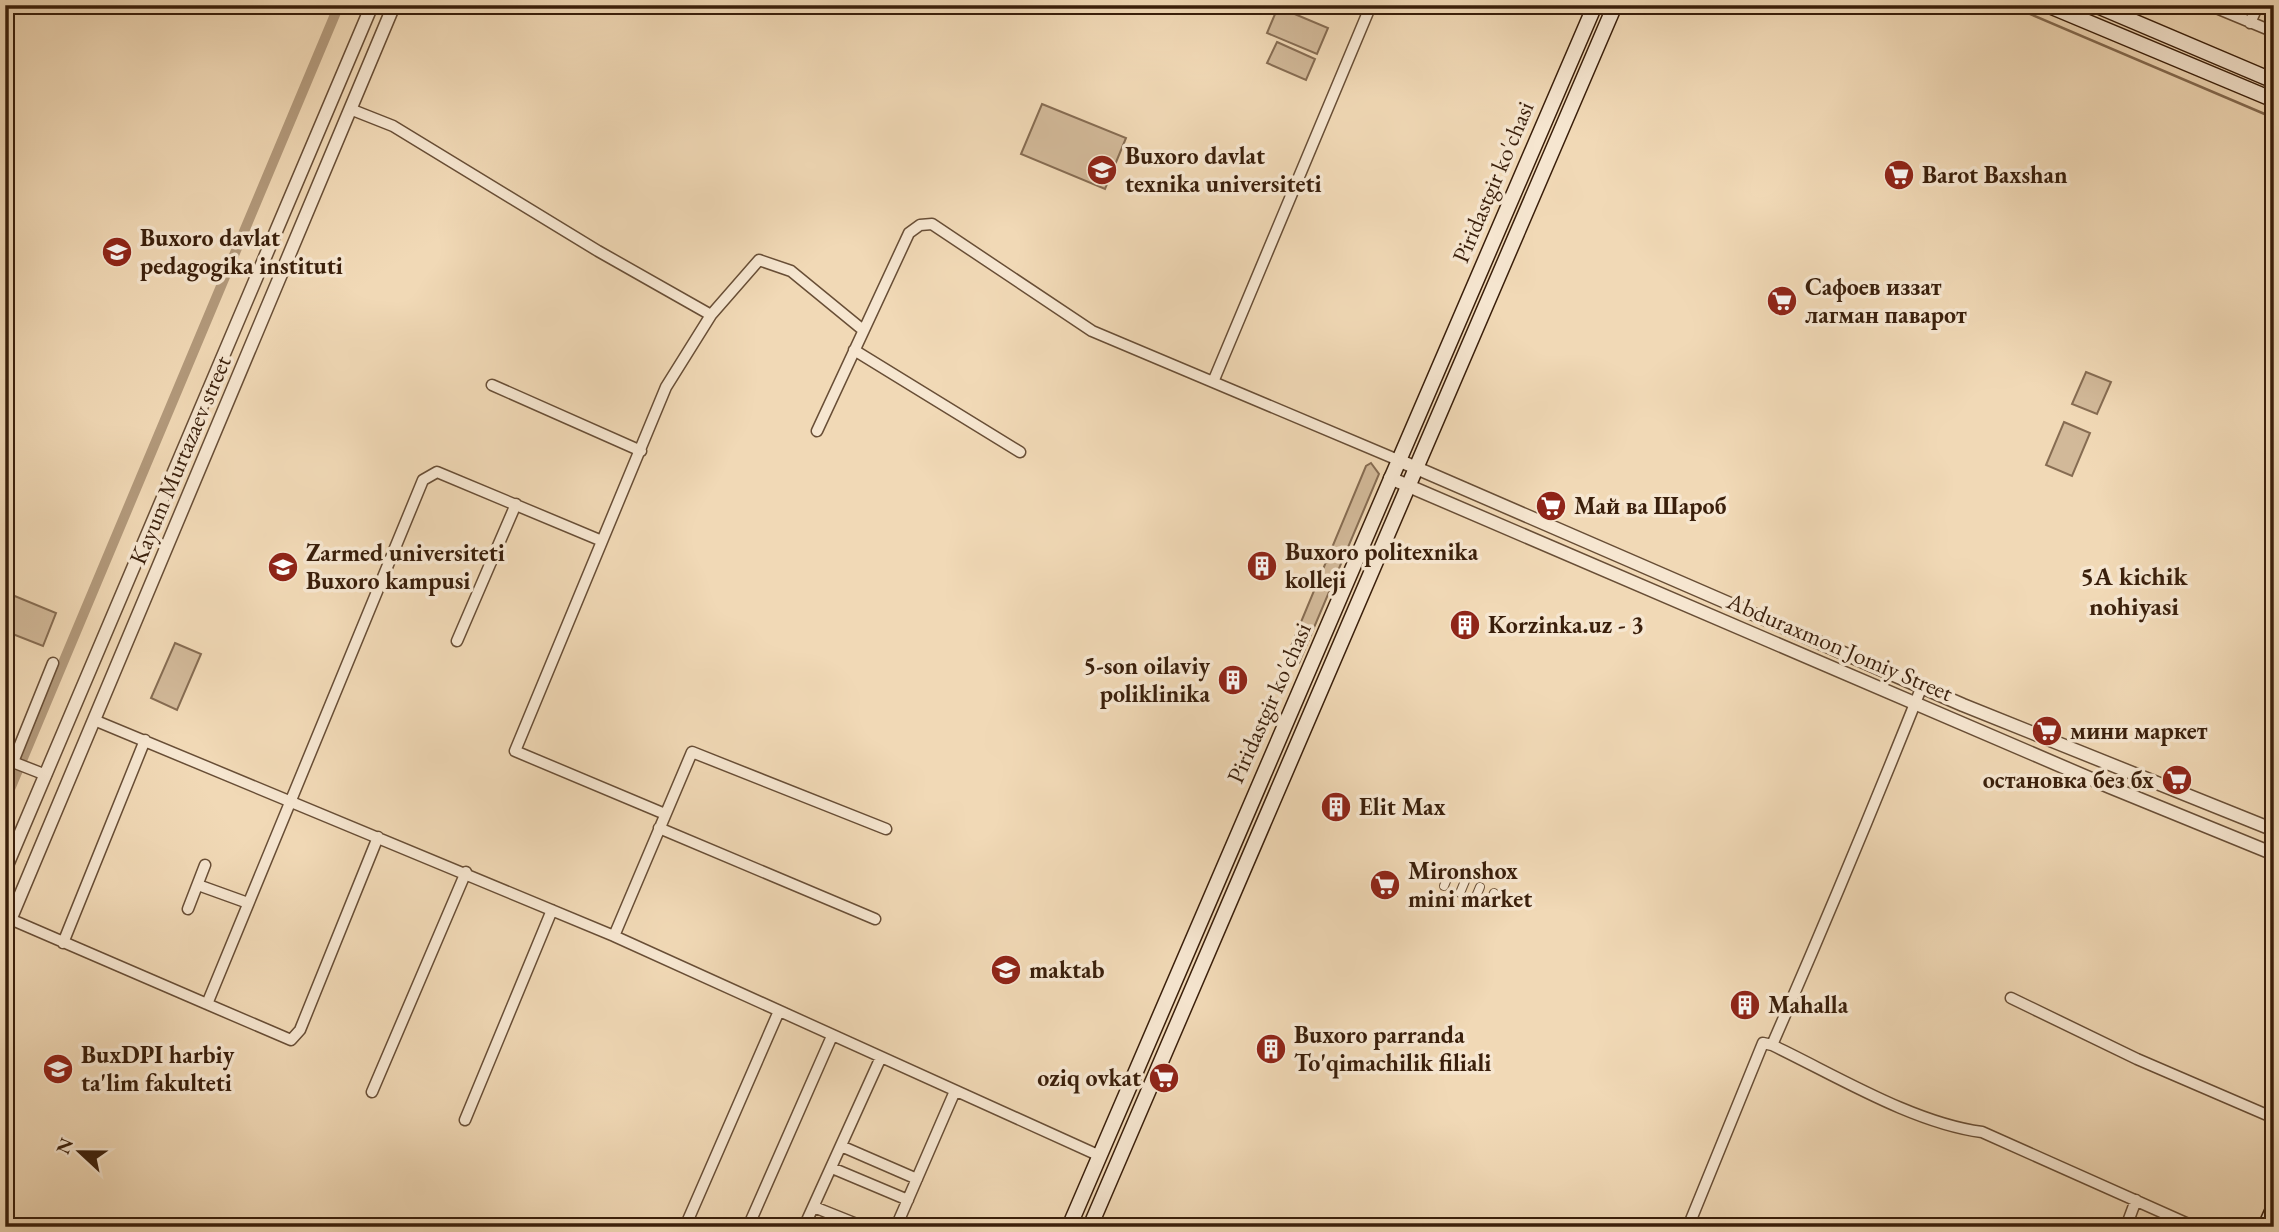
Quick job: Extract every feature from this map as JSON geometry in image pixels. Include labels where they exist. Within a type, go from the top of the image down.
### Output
[{"type":"main road","name":"Piridastgir ko'chasi","points":[[1069,1227],[1595,5]]},
{"type":"main road","name":"Piridastgir ko'chasi","points":[[1090,1227],[1615,5]]},
{"type":"main road","points":[[2047,5],[2274,100]]},
{"type":"main road","points":[[2095,5],[2274,81]]},
{"type":"main road","points":[[2265,1227],[2274,1207]]},
{"type":"street","name":"Kayum Murtazaev street","points":[[5,932],[394,5]]},
{"type":"street","points":[[1213,382],[1371,5]]},
{"type":"street","points":[[2209,5],[2274,32]]},
{"type":"street","points":[[2250,23],[2258,5]]},
{"type":"street","name":"Kayum Murtazaev street","points":[[5,870],[370,11]]},
{"type":"street","points":[[370,11],[386,24]]},
{"type":"street","points":[[354,48],[373,56]]},
{"type":"street","points":[[350,109],[393,126],[598,251],[711,315]]},
{"type":"street","points":[[817,431],[909,233],[920,225],[932,224],[1093,331],[1398,460]]},
{"type":"street","points":[[665,814],[516,751],[666,387],[711,315],[759,260],[790,271],[863,330]]},
{"type":"street","points":[[854,350],[1020,452]]},
{"type":"street","points":[[492,385],[640,451]]},
{"type":"street","name":"Abduraxmon Jomiy Street","points":[[1398,460],[2118,770],[2274,830]]},
{"type":"street","points":[[207,1004],[423,480],[437,472],[602,541]]},
{"type":"street","name":"Abduraxmon Jomiy Street","points":[[1390,478],[2274,854]]},
{"type":"street","points":[[457,641],[516,504]]},
{"type":"street","points":[[46,775],[15,763],[53,663]]},
{"type":"street","points":[[1772,1045],[1893,765],[1923,686]]},
{"type":"street","points":[[80,695],[100,704]]},
{"type":"street","points":[[94,720],[466,872],[614,936],[1100,1156]]},
{"type":"street","points":[[63,943],[145,740]]},
{"type":"street","points":[[614,936],[692,752],[714,758],[886,829]]},
{"type":"street","points":[[659,828],[875,919]]},
{"type":"street","points":[[10,919],[291,1040],[300,1030],[378,837]]},
{"type":"street","points":[[188,909],[205,865]]},
{"type":"street","points":[[372,1091],[466,872]]},
{"type":"street","points":[[1444,886],[1449,874]]},
{"type":"street","points":[[1460,893],[1465,881]]},
{"type":"street","points":[[198,885],[248,903]]},
{"type":"street","points":[[1475,899],[1480,887]]},
{"type":"street","points":[[1489,905],[1494,893]]},
{"type":"street","points":[[465,1120],[552,910]]},
{"type":"street","points":[[2011,998],[2137,1059],[2274,1118]]},
{"type":"street","points":[[688,1220],[779,1012]]},
{"type":"street","points":[[750,1226],[832,1036]]},
{"type":"street","points":[[1688,1227],[1763,1043],[1950,1128],[1982,1132],[2195,1227]]},
{"type":"street","points":[[804,1227],[881,1057]]},
{"type":"street","points":[[896,1227],[955,1091]]},
{"type":"street","points":[[841,1146],[917,1179]]},
{"type":"street","points":[[832,1168],[908,1200]]},
{"type":"street","points":[[2126,1227],[2136,1200]]},
{"type":"street","points":[[814,1207],[864,1227]]},
{"type":"shaded area","points":[[1278,7],[1328,28],[1317,54],[1267,33]]},
{"type":"shaded area","points":[[1277,42],[1315,59],[1306,80],[1267,63]]},
{"type":"shaded area","points":[[1042,104],[1126,138],[1105,189],[1021,154]]},
{"type":"shaded area","points":[[2086,372],[2111,382],[2097,414],[2072,404]]},
{"type":"shaded area","points":[[2064,422],[2090,433],[2072,476],[2046,465]]},
{"type":"shaded area","points":[[1371,463],[1379,474],[1299,663],[1286,658],[1366,466]]},
{"type":"shaded area","points":[[5,592],[56,613],[43,646],[5,631]]},
{"type":"shaded area","points":[[175,643],[201,654],[177,710],[151,698]]},
{"type":"waterway","points":[[5,801],[339,5]]},
{"type":"waterway","points":[[2009,5],[2274,118]]},
{"type":"place","name":"Buxoro davlat texnika universiteti","points":[[1102,170]]},
{"type":"place","name":"Barot Baxshan","points":[[1899,175]]},
{"type":"place","name":"Buxoro davlat pedagogika instituti","points":[[117,252]]},
{"type":"place","name":"Сафоев иззат лагман паварот","points":[[1782,301]]},
{"type":"place","name":"Май ва Шароб","points":[[1551,506]]},
{"type":"place","name":"Buxoro politexnika kolleji","points":[[1262,566]]},
{"type":"place","name":"Zarmed universiteti Buxoro kampusi","points":[[283,567]]},
{"type":"place","name":"Korzinka.uz - 3","points":[[1465,625]]},
{"type":"place","name":"5-son oilaviy poliklinika","points":[[1233,680]]},
{"type":"place","name":"мини маркет","points":[[2047,731]]},
{"type":"place","name":"остановка без бх","points":[[2177,780]]},
{"type":"place","name":"Elit Max","points":[[1336,807]]},
{"type":"place","name":"Mironshox mini market","points":[[1385,885]]},
{"type":"place","name":"maktab","points":[[1006,970]]},
{"type":"place","name":"Mahalla","points":[[1745,1005]]},
{"type":"place","name":"Buxoro parranda To'qimachilik filiali","points":[[1271,1049]]},
{"type":"place","name":"BuxDPI harbiy ta'lim fakulteti","points":[[58,1069]]},
{"type":"place","name":"oziq ovkat","points":[[1164,1078]]},
{"type":"district","name":"5A kichik nohiyasi","points":[[2134,591]]}]
